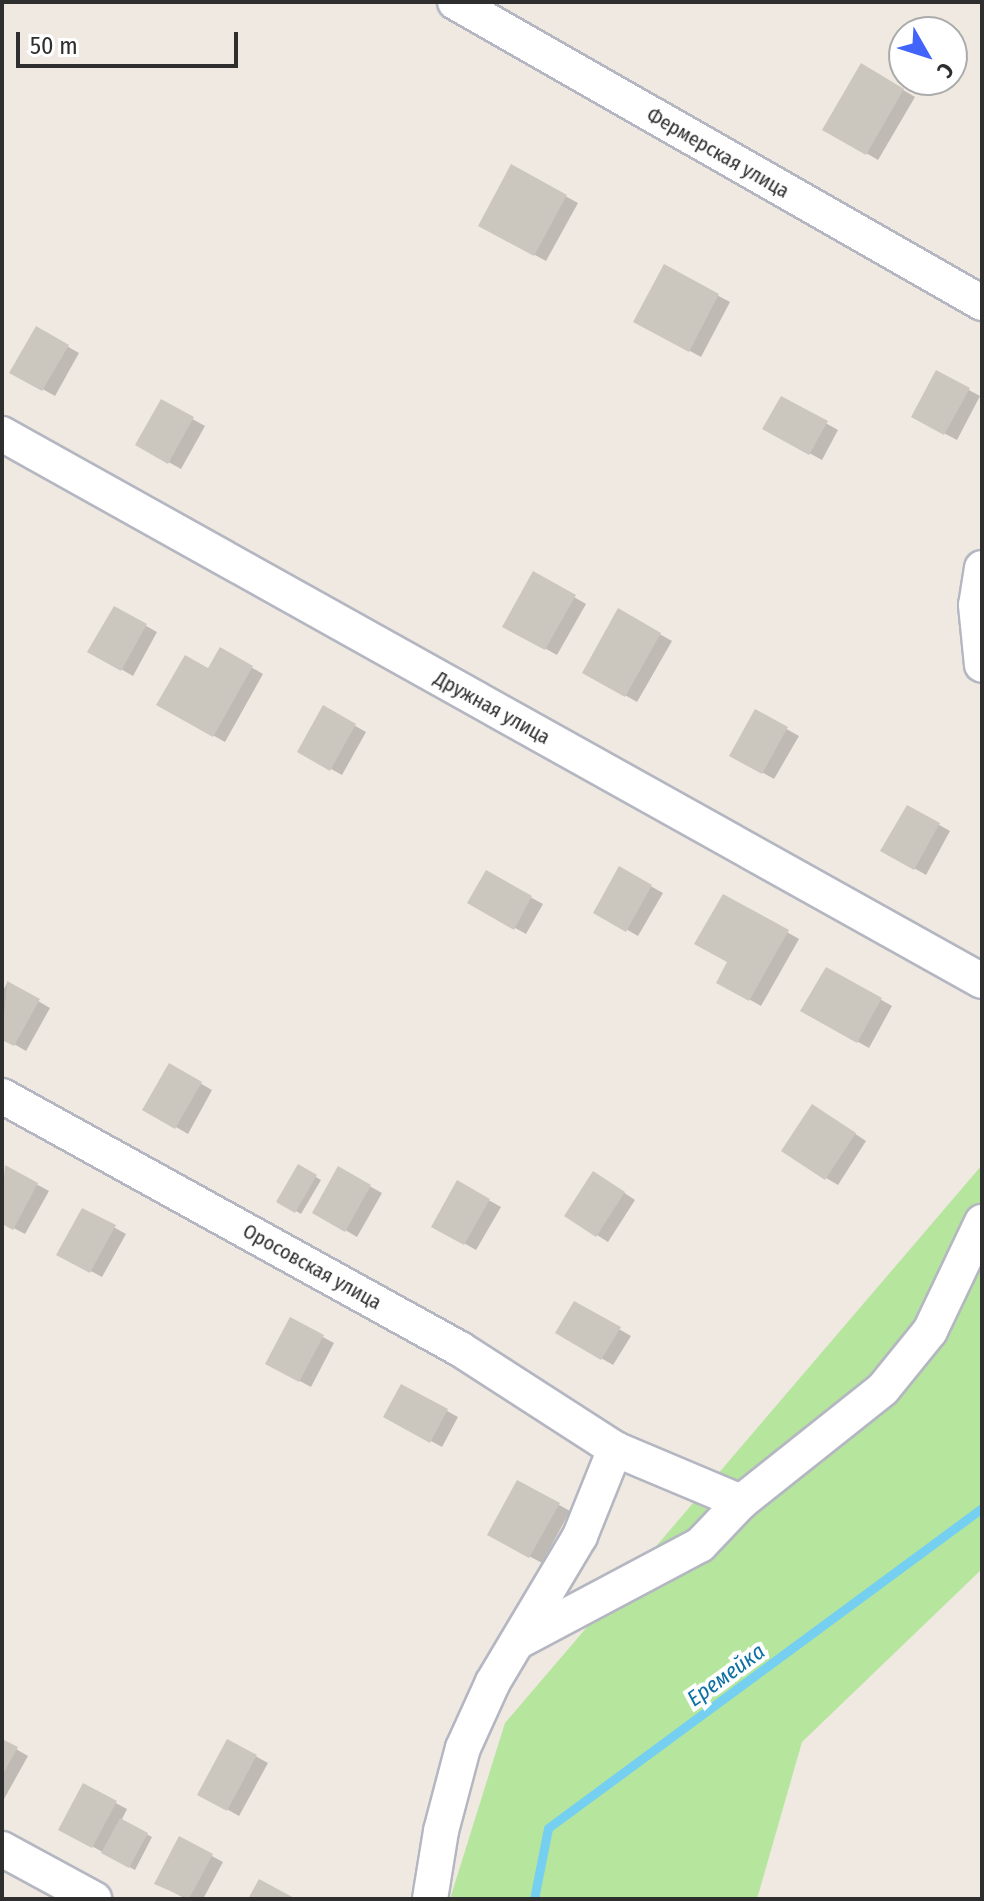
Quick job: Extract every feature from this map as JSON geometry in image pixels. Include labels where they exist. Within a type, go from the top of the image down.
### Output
[{"type":"street","name":"Фермерская улица","points":[[455,2],[982,303]]},
{"type":"street","name":"Дружная улица","points":[[2,434],[982,981]]},
{"type":"street","points":[[982,568],[976,605],[982,665]]},
{"type":"street","name":"Оросовская улица","points":[[2,1096],[460,1349],[615,1449],[741,1502]]},
{"type":"street","points":[[520,1640],[700,1545],[741,1502],[883,1389],[930,1331],[982,1222]]},
{"type":"street","points":[[430,1899],[441,1831],[463,1748],[580,1536],[615,1449]]},
{"type":"street","points":[[2,1849],[94,1899]]},
{"type":"green space","points":[[982,1165],[982,1569],[802,1742],[757,1899],[450,1899],[505,1723]]},
{"type":"building","points":[[861,63],[888,79],[888,96],[900,96],[866,155],[822,130]]},
{"type":"building","points":[[511,164],[567,195],[534,256],[478,226]]},
{"type":"building","points":[[664,264],[719,294],[689,352],[633,322]]},
{"type":"building","points":[[36,326],[69,345],[42,391],[9,373]]},
{"type":"building","points":[[936,370],[970,388],[944,435],[911,417]]},
{"type":"building","points":[[781,396],[828,421],[809,455],[762,429]]},
{"type":"building","points":[[161,399],[194,417],[168,464],[135,445]]},
{"type":"building","points":[[533,571],[576,595],[545,650],[502,627]]},
{"type":"building","points":[[114,606],[147,624],[121,671],[87,652]]},
{"type":"building","points":[[618,608],[661,633],[625,697],[582,673]]},
{"type":"building","points":[[220,647],[253,666],[213,737],[156,705],[185,655],[208,668]]},
{"type":"building","points":[[323,705],[356,724],[330,771],[297,752]]},
{"type":"building","points":[[755,709],[788,727],[762,774],[729,756]]},
{"type":"building","points":[[907,805],[940,823],[914,870],[880,851]]},
{"type":"building","points":[[619,866],[652,885],[626,932],[593,913]]},
{"type":"building","points":[[486,870],[532,896],[514,930],[467,903]]},
{"type":"building","points":[[723,894],[789,930],[749,1001],[716,983],[727,962],[694,944]]},
{"type":"building","points":[[826,967],[882,998],[857,1043],[800,1011]]},
{"type":"building","points":[[7,981],[40,999],[14,1046],[2,1040]]},
{"type":"building","points":[[169,1063],[202,1082],[175,1129],[142,1110]]},
{"type":"building","points":[[812,1104],[856,1133],[825,1180],[781,1151]]},
{"type":"building","points":[[298,1164],[317,1175],[295,1213],[276,1202]]},
{"type":"building","points":[[5,1165],[38,1183],[13,1230],[2,1224]]},
{"type":"building","points":[[338,1166],[371,1185],[345,1232],[312,1213]]},
{"type":"building","points":[[593,1171],[625,1192],[596,1237],[564,1216]]},
{"type":"building","points":[[457,1180],[490,1199],[464,1245],[431,1227]]},
{"type":"building","points":[[82,1208],[116,1225],[90,1273],[56,1255]]},
{"type":"building","points":[[574,1301],[621,1327],[601,1360],[555,1333]]},
{"type":"building","points":[[290,1317],[324,1335],[299,1382],[265,1364]]},
{"type":"building","points":[[401,1384],[448,1409],[430,1443],[383,1417]]},
{"type":"building","points":[[517,1480],[560,1503],[529,1558],[487,1535]]},
{"type":"building","points":[[2,1739],[18,1747],[2,1776]]},
{"type":"building","points":[[227,1739],[257,1755],[227,1811],[197,1795]]},
{"type":"building","points":[[83,1783],[117,1801],[92,1848],[58,1830]]},
{"type":"building","points":[[120,1818],[148,1833],[129,1868],[101,1853]]},
{"type":"building","points":[[179,1836],[213,1854],[189,1899],[154,1884]]},
{"type":"building","points":[[259,1879],[296,1899],[248,1899]]},
{"type":"waterway","name":"Еремейка","points":[[534,1899],[548,1828],[982,1508]]}]
